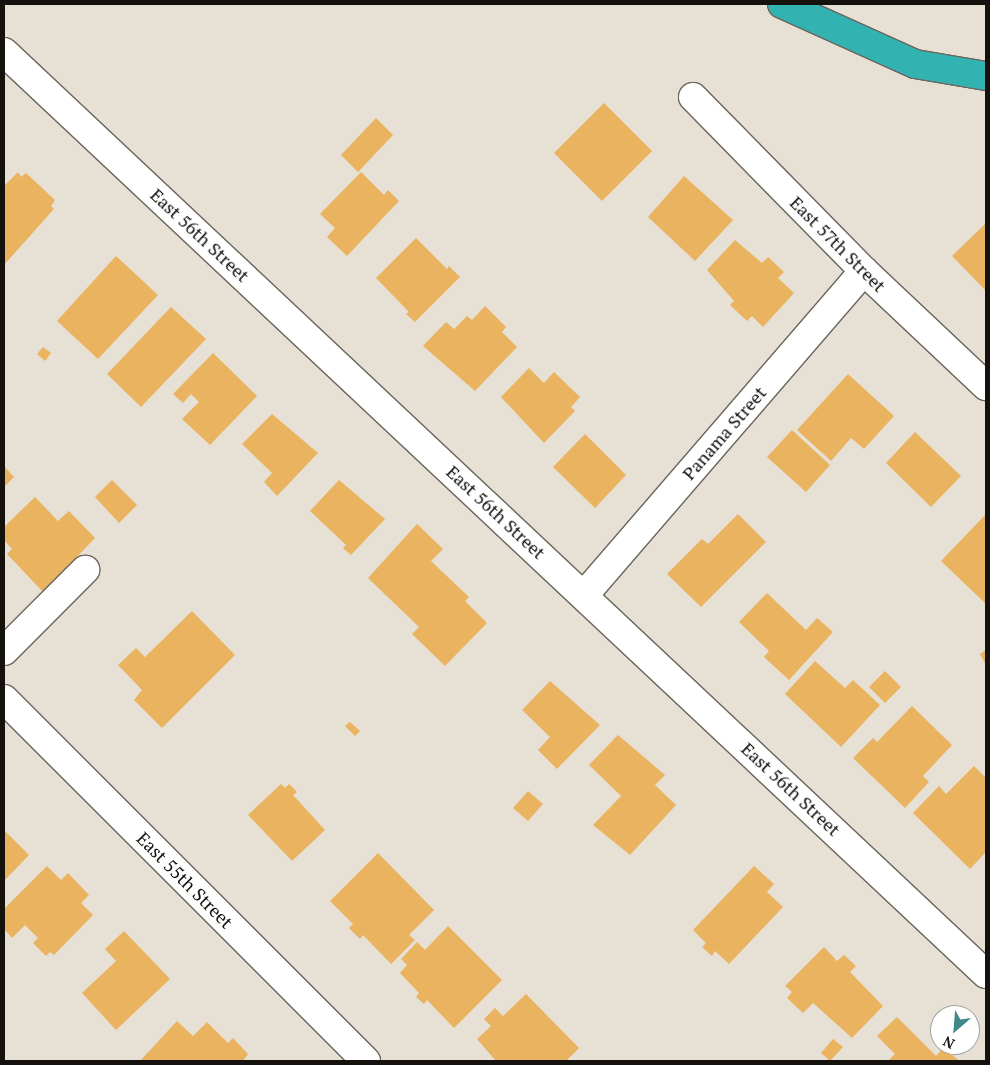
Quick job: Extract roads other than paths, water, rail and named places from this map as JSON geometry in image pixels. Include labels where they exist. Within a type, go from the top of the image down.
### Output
[{"type":"highway","points":[[788,8],[915,64],[986,76]]},
{"type":"street","name":"East 56th Street","points":[[4,52],[585,594],[986,974]]},
{"type":"street","name":"East 57th Street","points":[[693,97],[864,271],[986,386]]},
{"type":"street","name":"Panama Street","points":[[585,594],[864,271]]},
{"type":"street","points":[[4,651],[85,570]]},
{"type":"street","name":"East 55th Street","points":[[4,699],[366,1061]]}]
